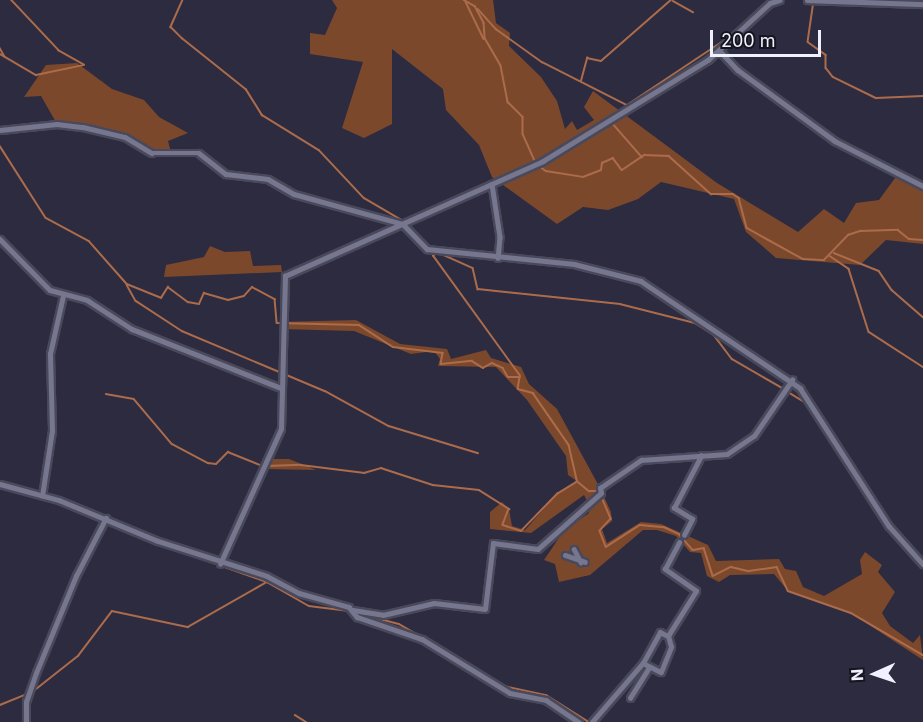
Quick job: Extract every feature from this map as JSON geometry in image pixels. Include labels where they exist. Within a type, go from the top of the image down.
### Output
[{"type":"street","points":[[220,564],[235,525],[271,459],[283,414],[281,388],[285,276],[543,161],[720,51],[769,1],[780,0]]},
{"type":"street","points":[[807,0],[923,4]]},
{"type":"street","points":[[720,51],[738,70],[835,141],[923,186]]},
{"type":"street","points":[[0,130],[57,124],[83,127],[125,136],[152,153],[199,153],[226,174],[268,180],[294,194],[403,224],[427,249],[574,264],[641,281],[792,380],[889,526],[923,564]]},
{"type":"street","points":[[492,184],[500,237],[498,258]]},
{"type":"street","points":[[0,239],[39,281],[63,296],[87,300],[132,329],[281,388]]},
{"type":"street","points":[[42,496],[52,431],[50,354],[63,296]]},
{"type":"street","points":[[0,484],[106,518],[220,564],[353,610],[383,615],[434,603],[485,609],[493,543],[538,549],[601,493],[600,488],[638,461],[727,454],[754,436],[792,380]]},
{"type":"street","points":[[684,535],[692,519],[674,508],[700,456]]},
{"type":"street","points":[[26,722],[26,702],[36,673],[76,576],[106,518]]},
{"type":"street","points":[[643,663],[661,672],[671,648],[668,636],[696,591],[665,569],[679,543]]},
{"type":"street","points":[[566,555],[583,562],[574,549]]},
{"type":"street","points":[[353,610],[357,617],[422,639],[468,671],[510,693],[546,700],[579,722]]},
{"type":"street","points":[[592,722],[643,663],[660,632],[668,636]]},
{"type":"street","points":[[630,698],[649,667]]},
{"type":"shaded area","points":[[332,0],[493,0],[496,23],[510,33],[509,46],[541,77],[557,101],[565,129],[572,121],[577,130],[594,120],[584,107],[593,91],[717,183],[798,232],[824,209],[844,223],[856,203],[879,200],[898,174],[910,176],[923,186],[923,244],[886,240],[860,265],[776,258],[746,232],[734,199],[661,182],[638,199],[608,210],[583,207],[557,224],[492,177],[479,145],[446,110],[443,89],[392,49],[392,124],[364,138],[342,128],[363,62],[310,54],[310,33],[325,35],[337,8]]},
{"type":"shaded area","points":[[77,63],[112,89],[144,100],[159,117],[188,133],[168,141],[171,152],[152,153],[125,137],[57,124],[41,96],[24,97],[46,65]]},
{"type":"shaded area","points":[[210,246],[225,252],[250,251],[253,266],[281,265],[282,272],[164,277],[166,265],[204,257]]},
{"type":"shaded area","points":[[356,320],[400,344],[447,349],[451,359],[486,350],[491,358],[521,367],[529,384],[557,409],[600,488],[611,512],[612,521],[602,529],[607,543],[641,522],[661,524],[708,545],[716,561],[779,559],[785,569],[796,571],[803,587],[824,596],[862,574],[860,560],[865,552],[882,565],[878,572],[895,592],[882,613],[890,626],[913,643],[920,635],[923,660],[851,613],[788,591],[774,574],[730,575],[719,582],[707,576],[701,553],[690,552],[676,536],[657,530],[643,530],[590,575],[559,582],[555,564],[544,560],[565,529],[588,514],[591,508],[584,495],[531,533],[490,529],[490,512],[502,502],[509,509],[512,526],[525,530],[557,494],[577,481],[568,475],[566,456],[527,400],[496,367],[438,366],[440,359],[434,351],[411,354],[354,331],[281,329],[281,322]]},
{"type":"shaded area","points":[[271,459],[289,459],[316,470],[266,469]]},
{"type":"waterway","points":[[0,54],[36,75],[84,65],[59,51],[11,0]]},
{"type":"waterway","points":[[183,0],[171,27],[246,89],[262,115],[319,150],[364,198],[402,220]]},
{"type":"waterway","points":[[464,0],[475,6],[484,23],[485,38],[501,66],[508,102],[523,117],[523,134],[535,161]]},
{"type":"waterway","points":[[581,81],[587,58],[601,61],[671,0]]},
{"type":"waterway","points":[[673,1],[693,12]]},
{"type":"waterway","points":[[814,1],[808,42],[826,55],[826,68],[833,77],[876,98],[923,96]]},
{"type":"waterway","points":[[466,2],[484,39]]},
{"type":"waterway","points":[[478,9],[496,29],[542,62],[627,105],[731,36]]},
{"type":"waterway","points":[[0,48],[5,57]]},
{"type":"waterway","points":[[614,125],[642,157]]},
{"type":"waterway","points":[[0,146],[46,218],[89,241],[127,284],[161,298],[168,287],[188,302],[199,304],[204,293],[228,300],[244,296],[252,287],[275,299],[277,323],[359,325],[393,347],[443,353],[441,364],[472,361],[483,368],[492,363],[503,368],[508,377],[520,377],[518,389],[533,393],[569,445],[577,481],[589,491],[599,491]]},
{"type":"waterway","points":[[538,165],[546,171],[583,177],[601,170],[602,163],[613,158],[622,170],[644,155],[669,156],[711,194],[733,194],[739,198],[747,228],[803,259],[824,260],[848,235],[860,231],[898,230],[909,239],[923,240]]},
{"type":"waterway","points":[[409,224],[418,237]]},
{"type":"waterway","points":[[422,240],[430,247]]},
{"type":"waterway","points":[[520,376],[433,256],[437,252],[473,268],[478,289],[620,304],[695,323],[714,335],[732,359],[784,389]]},
{"type":"waterway","points":[[834,253],[879,271],[892,290],[923,317]]},
{"type":"waterway","points":[[830,256],[849,269],[869,332],[923,367]]},
{"type":"waterway","points":[[127,285],[136,301],[182,331],[325,391],[389,426],[478,453]]},
{"type":"waterway","points":[[788,392],[808,404]]},
{"type":"waterway","points":[[106,394],[134,399],[172,444],[208,463],[216,464],[228,452],[263,466]]},
{"type":"waterway","points":[[824,428],[883,520]]},
{"type":"waterway","points":[[267,466],[301,465],[364,473],[381,468],[433,485],[479,490],[509,509],[503,525],[521,531],[557,494],[576,482]]},
{"type":"waterway","points":[[0,488],[59,503],[102,520]]},
{"type":"waterway","points":[[601,495],[611,519],[600,531],[606,547],[640,525],[664,527],[679,534],[693,550],[704,548],[713,576],[731,567],[749,571],[777,567],[788,591],[851,613],[923,655]]},
{"type":"waterway","points":[[889,529],[919,563]]},
{"type":"waterway","points":[[160,544],[270,583]]},
{"type":"waterway","points":[[31,693],[78,656],[112,611],[188,627],[267,582],[309,606],[349,611]]},
{"type":"waterway","points":[[357,613],[399,624],[434,644]]},
{"type":"waterway","points":[[481,673],[504,686],[546,695],[589,722]]},
{"type":"waterway","points":[[0,705],[27,694]]},
{"type":"waterway","points":[[295,715],[306,722]]}]
